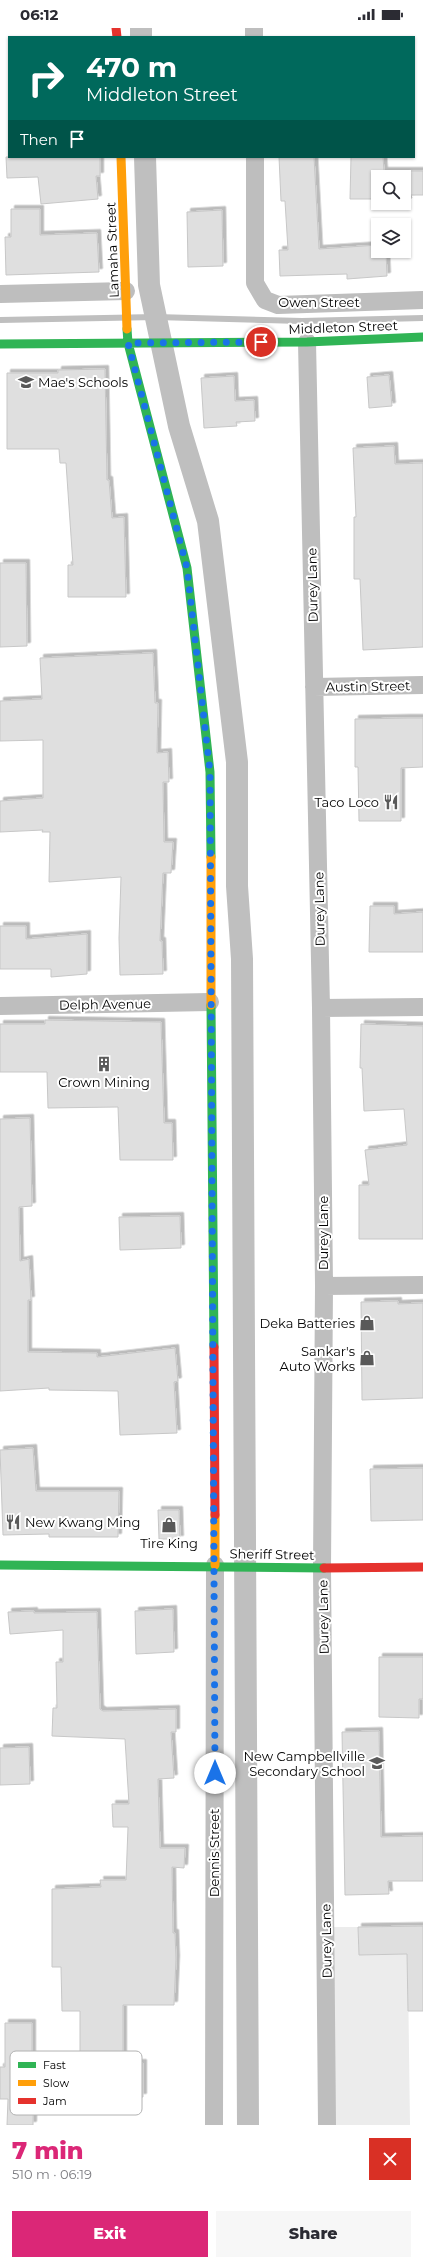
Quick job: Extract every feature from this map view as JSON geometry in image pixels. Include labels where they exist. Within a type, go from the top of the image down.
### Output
[{"type":"street","name":"Lamaha Street","points":[[121,158],[128,338]]},
{"type":"street","name":"Owen Street","points":[[255,158],[255,283],[265,300],[278,305],[423,300]]},
{"type":"street","points":[[0,294],[126,295]]},
{"type":"street","name":"Middleton Street","points":[[0,344],[128,338],[148,342],[183,343],[307,342],[423,337]]},
{"type":"street","name":"Dennis Street","points":[[128,338],[187,568],[210,772],[210,1002],[215,1565],[214,2125]]},
{"type":"street","name":"Durey Lane","points":[[307,342],[322,1008],[324,1286],[322,1568],[327,2125]]},
{"type":"street","name":"Austin Street","points":[[314,687],[423,685]]},
{"type":"street","name":"Delph Avenue","points":[[0,1006],[210,1002]]},
{"type":"street","points":[[322,1008],[423,1007]]},
{"type":"street","points":[[324,1286],[423,1285]]},
{"type":"street","name":"Sheriff Street","points":[[0,1565],[215,1565],[322,1568],[423,1567]]},
{"type":"shaded area","points":[[331,1927],[358,1927],[359,1955],[423,1954],[408,1976],[410,2125],[333,2125]]},
{"type":"building","points":[[6,157],[100,158],[100,176],[96,176],[98,199],[41,204],[38,177],[7,178]]},
{"type":"building","points":[[279,158],[314,158],[319,249],[371,245],[371,258],[386,258],[387,276],[347,279],[347,274],[280,276],[279,250],[288,250],[285,201],[281,201]]},
{"type":"building","points":[[351,158],[383,158],[384,170],[371,170],[371,199],[350,199]]},
{"type":"building","points":[[411,171],[423,171],[423,195],[411,195]]},
{"type":"building","points":[[11,209],[40,209],[40,235],[97,233],[99,272],[6,275],[5,237],[11,237]]},
{"type":"building","points":[[222,210],[223,266],[188,267],[187,212]]},
{"type":"building","points":[[105,369],[107,480],[109,480],[112,518],[124,517],[126,597],[68,597],[68,565],[73,565],[66,463],[60,463],[59,449],[7,449],[7,373],[58,373],[58,370]]},
{"type":"building","points":[[389,375],[392,406],[369,408],[367,377]]},
{"type":"building","points":[[234,376],[235,401],[254,400],[255,421],[236,422],[237,426],[204,428],[201,378]]},
{"type":"building","points":[[394,446],[395,464],[423,463],[423,647],[363,650],[360,579],[354,579],[354,517],[356,517],[353,448]]},
{"type":"building","points":[[0,563],[26,563],[27,646],[0,647]]},
{"type":"building","points":[[153,653],[155,703],[158,703],[157,753],[168,752],[169,782],[163,782],[164,842],[173,842],[171,873],[163,873],[160,941],[162,941],[163,974],[120,975],[119,938],[121,877],[49,882],[50,832],[42,832],[43,830],[0,832],[0,801],[43,798],[43,740],[0,741],[0,701],[42,699],[40,658]]},
{"type":"building","points":[[423,718],[423,767],[401,768],[401,821],[359,821],[358,767],[355,767],[355,719]]},
{"type":"building","points":[[370,906],[394,906],[394,914],[423,912],[423,952],[369,952]]},
{"type":"building","points":[[0,926],[26,926],[26,939],[87,934],[87,974],[51,977],[51,969],[0,969]]},
{"type":"building","name":"Crown Mining","points":[[45,1020],[161,1022],[164,1123],[172,1123],[173,1160],[120,1160],[118,1107],[48,1108],[47,1072],[0,1072],[0,1024],[45,1024]]},
{"type":"building","points":[[361,1024],[423,1026],[423,1239],[359,1239],[359,1185],[369,1185],[365,1150],[407,1145],[404,1109],[364,1111],[362,1068],[360,1068]]},
{"type":"building","points":[[30,1118],[32,1206],[19,1207],[20,1261],[29,1259],[31,1300],[28,1300],[28,1352],[97,1353],[97,1357],[175,1348],[178,1381],[174,1382],[177,1433],[120,1435],[118,1391],[49,1390],[49,1388],[0,1391],[0,1119]]},
{"type":"building","points":[[180,1216],[181,1248],[120,1250],[119,1217]]},
{"type":"building","points":[[398,1301],[398,1304],[423,1303],[423,1398],[362,1400],[361,1302]]},
{"type":"building","points":[[33,1448],[36,1491],[119,1491],[118,1537],[49,1537],[49,1534],[3,1535],[0,1450]]},
{"type":"building","points":[[423,1468],[423,1520],[371,1521],[370,1469]]},
{"type":"building","name":"Tire King","points":[[158,1510],[179,1510],[180,1539],[159,1539]]},
{"type":"building","points":[[173,1609],[174,1652],[136,1654],[135,1611]]},
{"type":"building","points":[[8,1612],[97,1612],[100,1709],[103,1711],[176,1709],[176,1732],[171,1732],[174,1778],[158,1779],[160,1848],[185,1848],[184,1868],[172,1867],[173,1933],[175,1933],[176,1959],[174,2005],[123,2005],[123,2051],[80,2051],[80,2011],[62,2011],[61,1967],[52,1967],[52,1889],[101,1887],[100,1880],[126,1880],[128,1827],[113,1827],[112,1804],[129,1804],[125,1739],[52,1736],[53,1708],[57,1708],[56,1662],[63,1662],[63,1630],[10,1634]]},
{"type":"building","points":[[379,1657],[423,1657],[423,1699],[419,1699],[419,1718],[379,1717]]},
{"type":"building","points":[[379,1731],[381,1837],[423,1836],[423,1881],[388,1881],[389,1894],[345,1895],[342,1732]]},
{"type":"building","points":[[29,1747],[30,1784],[0,1785],[0,1748]]},
{"type":"building","points":[[423,1926],[423,2011],[408,2011],[407,1954],[359,1955],[358,1927]]},
{"type":"building","points":[[5,2023],[32,2023],[32,2051],[10,2051],[10,2115],[33,2115],[33,2125],[7,2125],[8,2099],[0,2099],[0,2067],[5,2067]]},
{"type":"building","points":[[142,2063],[143,2063],[142,2097]]},
{"type":"waterway","points":[[141,28],[141,36]]},
{"type":"waterway","points":[[145,158],[149,285],[179,426],[208,521],[237,762],[237,886],[242,959],[248,2125]]},
{"type":"waterway","points":[[0,320],[156,317],[302,321],[423,318]]},
{"type":"traffic: fast","points":[[127,329],[128,343],[187,568],[210,772],[211,857]]},
{"type":"traffic: fast","points":[[0,344],[307,342],[423,337]]},
{"type":"traffic: fast","points":[[211,1005],[214,1347]]},
{"type":"traffic: fast","points":[[0,1565],[324,1568]]},
{"type":"traffic: slow","points":[[121,158],[127,329]]},
{"type":"traffic: slow","points":[[211,857],[211,1005]]},
{"type":"traffic: slow","points":[[215,1515],[215,1565]]},
{"type":"traffic: jam","points":[[116,28],[117,36]]},
{"type":"traffic: jam","points":[[214,1347],[215,1515]]},
{"type":"traffic: jam","points":[[324,1568],[423,1567]]},
{"type":"place","name":"Mae's Schools","points":[[26,382]]},
{"type":"place","name":"Taco Loco","points":[[391,802]]},
{"type":"place","name":"Crown Mining","points":[[104,1064]]},
{"type":"place","name":"Deka Batteries","points":[[367,1323]]},
{"type":"place","name":"Sankar's Auto Works","points":[[367,1358]]},
{"type":"place","name":"New Kwang Ming","points":[[13,1522]]},
{"type":"place","name":"Tire King","points":[[169,1525]]},
{"type":"place","name":"New Campbellville Secondary School","points":[[377,1763]]},
{"type":"route","points":[[215,1773],[210,772],[187,568],[128,343],[261,342]]}]
